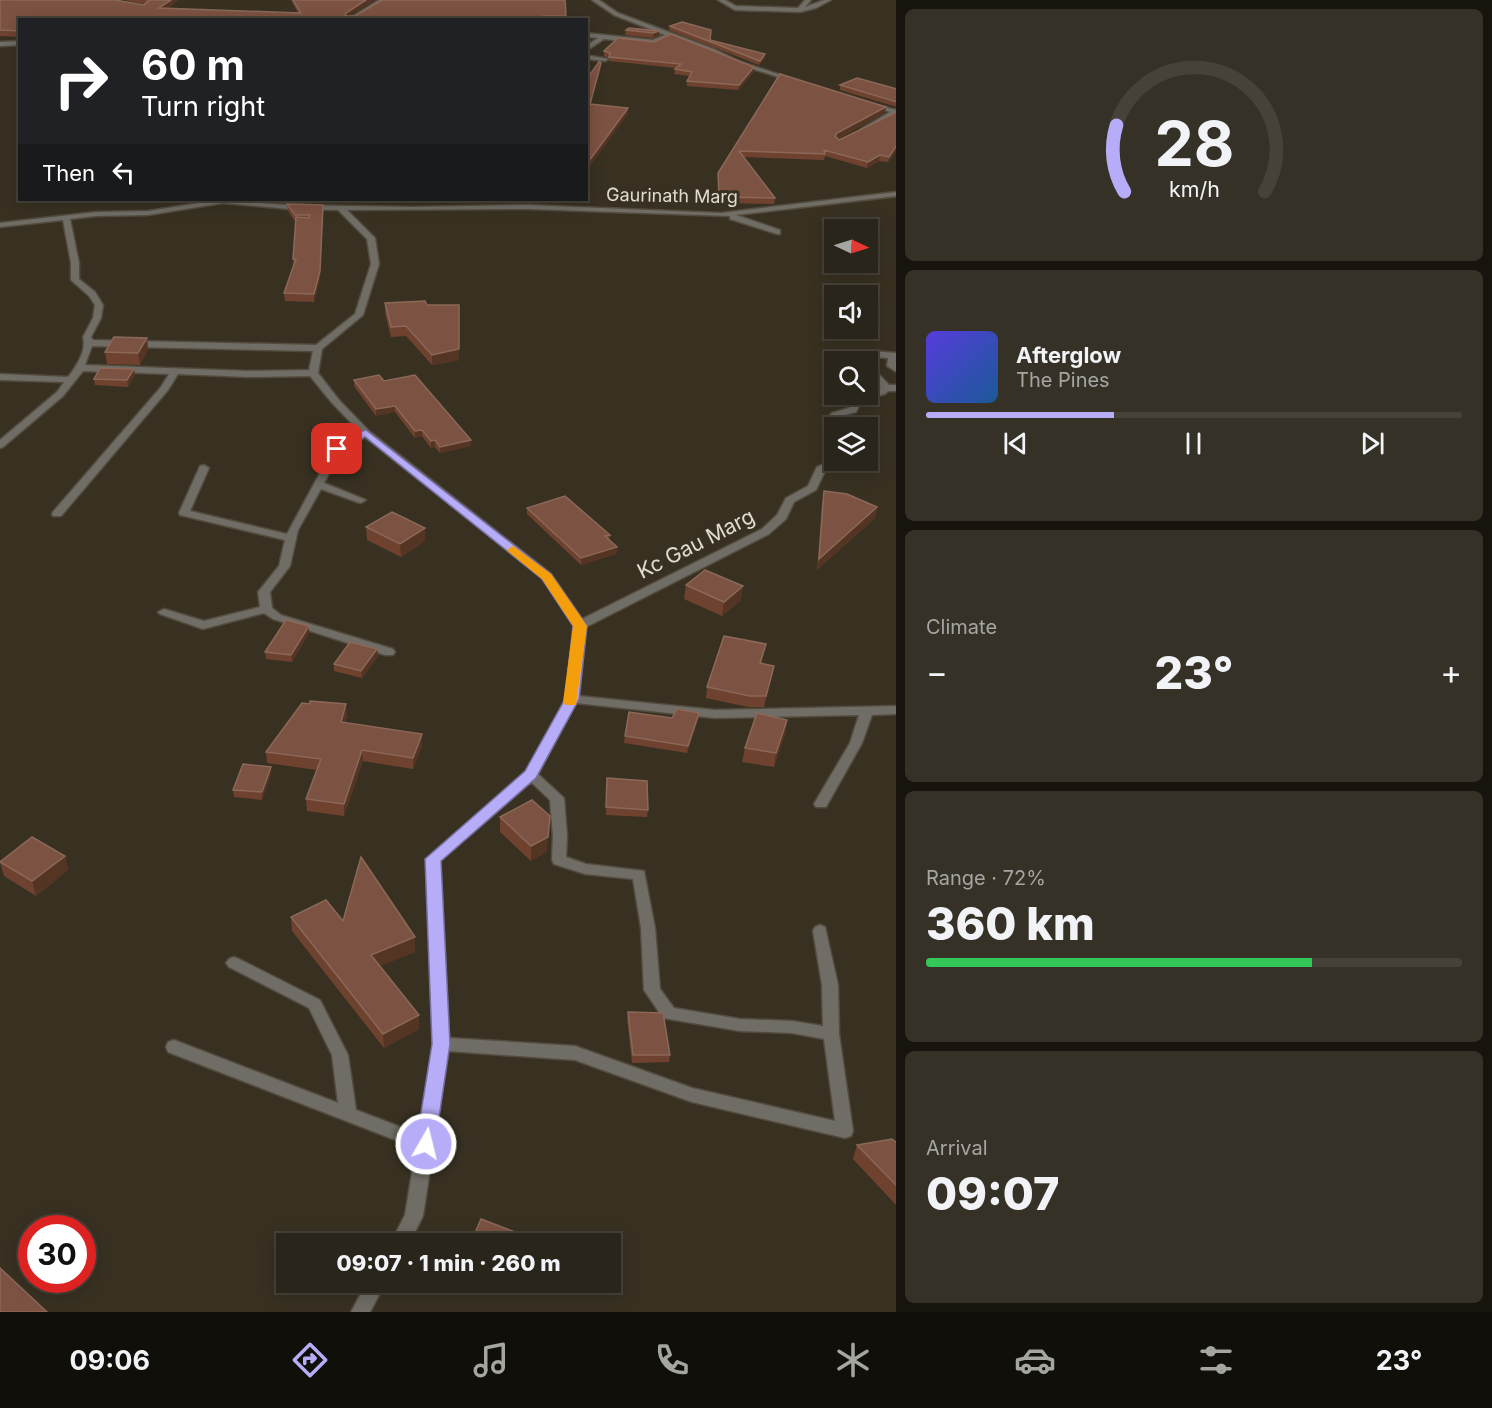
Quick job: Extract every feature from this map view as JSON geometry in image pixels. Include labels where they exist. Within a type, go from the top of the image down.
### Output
[{"type":"street","points":[[352,18],[383,0]]},
{"type":"street","points":[[595,0],[616,14],[712,50],[739,63],[802,83]]},
{"type":"street","points":[[722,0],[735,8],[800,10],[814,7],[828,0]]},
{"type":"street","points":[[800,10],[808,0]]},
{"type":"street","points":[[588,35],[654,42],[669,35]]},
{"type":"street","points":[[588,48],[603,37]]},
{"type":"street","points":[[0,44],[18,43]]},
{"type":"street","points":[[588,57],[605,59]]},
{"type":"street","points":[[865,102],[896,112]]},
{"type":"street","points":[[860,132],[896,112]]},
{"type":"street","name":"Gaurinath Marg","points":[[0,225],[66,217],[148,213],[223,201],[288,207],[339,203],[468,204],[721,215],[896,194]]},
{"type":"street","points":[[339,203],[371,238],[375,264],[359,315],[318,348],[313,373],[336,402],[366,433],[547,576],[580,626],[572,699],[531,775],[433,859],[441,1044],[414,1216],[405,1233]]},
{"type":"street","points":[[721,215],[749,220],[777,232]]},
{"type":"street","points":[[0,445],[60,394],[71,380],[80,368],[88,343],[87,337],[100,314],[99,304],[91,292],[75,280],[75,263],[66,217]]},
{"type":"street","points":[[88,343],[318,348]]},
{"type":"street","points":[[878,354],[896,356]]},
{"type":"street","points":[[896,357],[891,360],[892,366],[896,368]]},
{"type":"street","points":[[80,368],[313,373]]},
{"type":"street","points":[[57,514],[153,404],[175,371]]},
{"type":"street","points":[[0,377],[71,380]]},
{"type":"street","points":[[837,417],[836,414],[853,410],[858,398],[891,388],[878,377]]},
{"type":"street","points":[[366,433],[353,438],[337,449],[291,538],[284,567],[264,592],[266,609],[277,617],[389,651]]},
{"type":"street","points":[[204,468],[184,513],[291,538]]},
{"type":"street","name":"Kc Gau Marg","points":[[580,626],[742,542],[764,534],[783,517],[789,500],[812,488],[821,469],[824,468]]},
{"type":"street","points":[[318,484],[361,500]]},
{"type":"street","points":[[164,612],[203,626],[266,609]]},
{"type":"street","points":[[572,699],[715,714],[896,710]]},
{"type":"street","points":[[821,804],[856,743],[867,711]]},
{"type":"street","points":[[531,775],[557,798],[559,860],[585,869],[639,875],[648,928],[652,990],[669,1014],[740,1025],[792,1028],[831,1034]]},
{"type":"street","points":[[441,1044],[575,1053],[692,1095],[845,1131],[831,1034],[830,985],[820,931]]},
{"type":"street","points":[[234,963],[315,1004],[340,1055],[348,1113]]},
{"type":"street","points":[[174,1047],[426,1144]]},
{"type":"street","points":[[360,1312],[371,1293]]},
{"type":"building","points":[[0,0],[115,0],[144,5],[149,0],[171,0],[159,8],[301,13],[293,0],[366,0],[345,16],[355,16],[382,0],[565,0],[566,16],[543,16],[542,18],[18,18],[18,31],[0,30]]},
{"type":"building","points":[[682,22],[711,30],[710,40],[765,54],[760,61],[670,26]]},
{"type":"building","points":[[629,28],[659,31],[653,33],[626,30]]},
{"type":"building","points":[[671,34],[754,67],[739,85],[687,81],[692,72],[675,69],[681,64],[609,57],[610,53],[604,51],[618,38],[654,42]]},
{"type":"building","points":[[599,62],[601,63],[590,104],[628,108],[588,162],[588,77]]},
{"type":"building","points":[[780,74],[886,107],[837,133],[835,136],[839,140],[896,112],[896,146],[889,157],[880,155],[868,162],[824,150],[825,154],[739,151],[775,198],[719,197],[718,173]]},
{"type":"building","points":[[857,78],[896,89],[896,102],[840,85]]},
{"type":"building","points":[[287,204],[323,205],[320,271],[314,294],[284,293],[296,259],[293,259],[296,217],[309,218],[310,215],[295,215]]},
{"type":"building","points":[[425,301],[427,305],[459,305],[459,349],[432,355],[406,326],[391,327],[385,303]]},
{"type":"building","points":[[114,337],[147,338],[138,353],[105,352]]},
{"type":"building","points":[[100,368],[134,369],[127,380],[94,379]]},
{"type":"building","points":[[379,375],[384,381],[415,375],[471,440],[440,447],[435,440],[431,441],[422,430],[415,431],[395,406],[376,409],[354,380]]},
{"type":"building","points":[[824,491],[847,494],[877,507],[819,559]]},
{"type":"building","points":[[565,496],[610,535],[605,536],[617,547],[581,558],[527,508]]},
{"type":"building","points":[[392,512],[425,528],[400,544],[366,527]]},
{"type":"building","points":[[705,570],[743,586],[724,602],[686,585]]},
{"type":"building","points":[[286,620],[309,626],[291,655],[265,652]]},
{"type":"building","points":[[724,636],[766,644],[760,663],[774,666],[766,696],[750,696],[707,687]]},
{"type":"building","points":[[350,642],[377,649],[361,671],[334,664]]},
{"type":"building","points":[[310,701],[346,704],[341,722],[422,734],[413,758],[362,750],[344,804],[306,799],[321,759],[266,752],[302,703],[310,704]]},
{"type":"building","points":[[677,709],[699,713],[688,746],[625,736],[629,712],[672,718]]},
{"type":"building","points":[[757,713],[787,720],[776,753],[745,748]]},
{"type":"building","points":[[243,764],[271,767],[262,792],[233,790]]},
{"type":"building","points":[[607,778],[647,781],[648,810],[606,807]]},
{"type":"building","points":[[532,800],[550,816],[548,837],[531,846],[500,817]]},
{"type":"building","points":[[32,837],[65,856],[32,881],[0,862]]},
{"type":"building","points":[[361,857],[415,937],[371,955],[419,1015],[383,1034],[291,917],[326,900],[343,921]]},
{"type":"building","points":[[628,1012],[663,1013],[670,1055],[633,1055]]},
{"type":"building","points":[[892,1139],[896,1142],[896,1185],[857,1145]]},
{"type":"building","points":[[481,1219],[518,1233],[475,1233]]},
{"type":"building","points":[[0,1268],[18,1285],[18,1293],[27,1293],[47,1312],[0,1312]]},
{"type":"slow traffic","points":[[513,550],[547,576],[580,626],[570,702]]},
{"type":"route","points":[[337,449],[353,438],[366,433],[547,576],[580,626],[572,699],[531,775],[433,859],[441,1044],[426,1144]]}]
